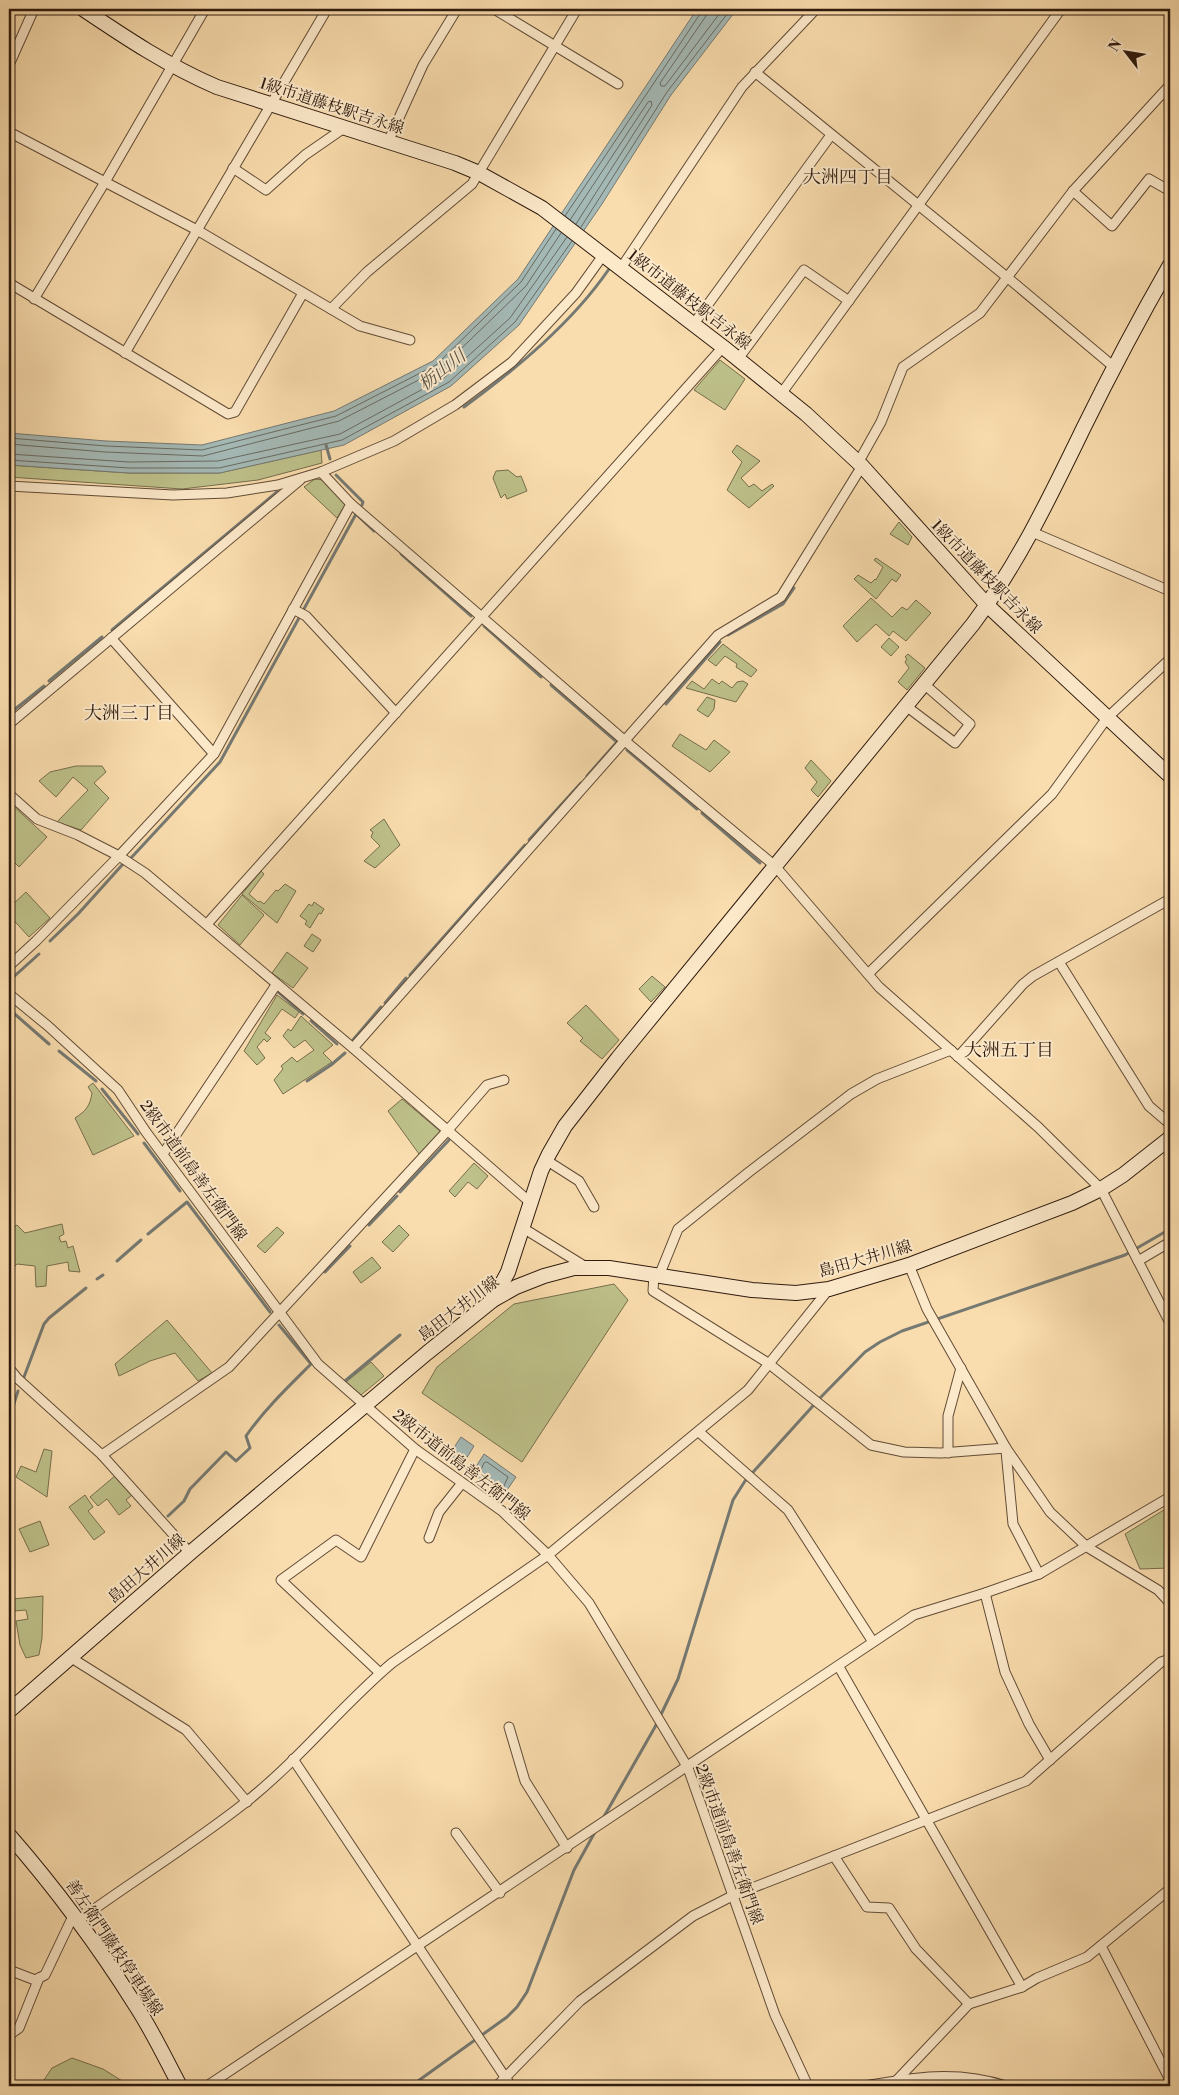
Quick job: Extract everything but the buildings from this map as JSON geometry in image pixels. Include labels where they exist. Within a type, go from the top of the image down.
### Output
[{"type":"street","points":[[9,65],[34,9]]},
{"type":"street","name":"1級市道藤枝駅吉永線","points":[[82,9],[171,65],[217,87],[455,163],[479,173],[542,208],[723,347],[830,435],[860,465],[987,605],[1170,776]]},
{"type":"street","points":[[34,299],[105,182],[205,9]]},
{"type":"street","points":[[125,353],[327,9]]},
{"type":"street","points":[[388,142],[422,66],[457,9]]},
{"type":"street","points":[[494,9],[618,84]]},
{"type":"street","points":[[332,309],[367,272],[472,184],[577,9]]},
{"type":"street","points":[[621,268],[742,87],[816,9]]},
{"type":"street","points":[[781,394],[1061,9]]},
{"type":"street","points":[[755,72],[1114,367]]},
{"type":"street","points":[[352,1048],[718,635],[781,597],[860,465],[881,422],[903,367],[980,313],[1073,191],[1170,84]]},
{"type":"street","points":[[233,168],[266,190],[305,155],[344,128]]},
{"type":"street","points":[[9,132],[197,230],[360,326],[410,340]]},
{"type":"street","points":[[694,325],[832,135]]},
{"type":"street","points":[[1073,191],[1112,226],[1149,179],[1170,191]]},
{"type":"street","points":[[9,486],[173,495],[227,493],[278,485],[321,472],[394,441],[448,410],[512,362],[576,293],[601,252]]},
{"type":"street","points":[[493,1300],[508,1272],[546,1160],[565,1126],[987,605],[1032,532],[1114,367],[1170,265]]},
{"type":"street","points":[[738,359],[804,270],[848,300]]},
{"type":"street","points":[[9,283],[228,414],[235,412],[303,293]]},
{"type":"street","points":[[207,924],[723,347]]},
{"type":"street","points":[[321,472],[351,504],[484,616],[625,741],[775,866],[879,987],[1038,1127],[1101,1189],[1170,1323]]},
{"type":"street","points":[[9,724],[302,478]]},
{"type":"street","points":[[9,966],[119,856],[214,754],[295,610],[351,504]]},
{"type":"street","points":[[1032,532],[1170,591]]},
{"type":"street","points":[[295,610],[306,616],[396,713]]},
{"type":"street","points":[[111,638],[214,754]]},
{"type":"street","points":[[868,974],[1052,794],[1107,718],[1170,658]]},
{"type":"street","points":[[906,706],[955,743],[970,724],[924,684]]},
{"type":"street","points":[[9,794],[37,819],[78,835],[146,872],[531,1203]]},
{"type":"street","points":[[1006,1448],[948,1453],[904,1452],[871,1445],[768,1363],[653,1291],[657,1275],[678,1229],[749,1172],[852,1094],[877,1078],[955,1053],[1023,984],[1058,962],[1170,899]]},
{"type":"street","points":[[1058,962],[1149,1106],[1170,1124]]},
{"type":"street","points":[[163,1154],[276,985]]},
{"type":"street","name":"2級市道前島善左衛門線","points":[[9,994],[105,1076],[118,1090],[318,1364],[415,1449],[502,1511],[548,1556],[589,1603],[688,1768],[775,2015],[808,2086]]},
{"type":"street","points":[[102,1455],[229,1367],[448,1130],[487,1085],[504,1080]]},
{"type":"street","name":"島田大井川線","points":[[9,1711],[190,1553],[427,1353],[493,1300],[516,1287],[544,1276],[574,1268],[609,1268],[752,1290],[796,1293],[829,1289],[910,1265],[1072,1203],[1101,1189],[1123,1175],[1170,1138]]},
{"type":"street","points":[[546,1160],[579,1180],[594,1207]]},
{"type":"street","points":[[523,1228],[587,1268]]},
{"type":"street","points":[[1136,1258],[1170,1242]]},
{"type":"street","points":[[910,1265],[928,1309],[1006,1448],[1050,1512],[1087,1546],[1158,1590],[1170,1603]]},
{"type":"street","points":[[9,1970],[35,1980],[45,1975],[76,1917],[247,1802],[380,1673],[548,1556],[699,1432],[748,1390],[829,1289]]},
{"type":"street","points":[[9,1368],[17,1378],[102,1455],[190,1553]]},
{"type":"street","points":[[948,1453],[948,1416],[961,1368]]},
{"type":"street","points":[[699,1432],[788,1510],[873,1642]]},
{"type":"street","points":[[1006,1448],[1013,1524],[1039,1574]]},
{"type":"street","points":[[380,1673],[281,1580],[336,1540],[361,1557],[415,1449]]},
{"type":"street","points":[[429,1538],[439,1512],[462,1483]]},
{"type":"street","points":[[207,2086],[416,1946],[500,1893],[688,1768],[914,1615],[1039,1574],[1170,1497]]},
{"type":"street","points":[[985,1593],[1005,1672],[1050,1760]]},
{"type":"street","points":[[70,1657],[186,1730],[247,1802]]},
{"type":"street","points":[[497,2086],[580,2001],[693,1916],[734,1895],[1026,1781],[1161,1662],[1170,1659]]},
{"type":"street","points":[[839,1667],[1022,1987]]},
{"type":"street","points":[[509,1727],[525,1781],[567,1848]]},
{"type":"street","points":[[294,1758],[416,1946],[511,2086]]},
{"type":"street","points":[[456,1833],[500,1893]]},
{"type":"street","name":"善左衛門藤枝停車場線","points":[[9,1835],[52,1885],[76,1917],[137,2008],[180,2086]]},
{"type":"street","points":[[834,1856],[867,1907],[889,1908],[916,1949],[969,2004]]},
{"type":"street","points":[[897,2080],[969,2004],[1022,1987],[1036,1978],[1087,1957],[1170,1889]]},
{"type":"street","points":[[1101,1946],[1170,2080]]},
{"type":"street","points":[[9,2032],[12,2033],[19,2028],[39,1978]]},
{"type":"street","points":[[864,2086],[897,2080],[948,2075],[1006,2086]]},
{"type":"street","points":[[1165,2086],[1170,2084]]},
{"type":"green space","points":[[720,360],[745,379],[725,410],[694,390]]},
{"type":"green space","points":[[737,445],[760,461],[741,478],[749,487],[754,484],[762,491],[772,484],[774,486],[749,508],[727,490],[742,462],[732,452]]},
{"type":"green space","points":[[321,450],[322,463],[258,480],[182,489],[9,477],[9,465],[129,473],[219,473]]},
{"type":"green space","points":[[508,470],[517,477],[521,476],[527,491],[507,499],[505,494],[501,498],[493,478],[496,471]]},
{"type":"green space","points":[[315,479],[323,480],[344,501],[345,505],[337,518],[304,487]]},
{"type":"green space","points":[[899,522],[912,537],[908,545],[890,534]]},
{"type":"green space","points":[[876,558],[901,575],[896,582],[892,579],[876,599],[854,579],[858,575],[871,583],[876,580],[883,567],[874,560]]},
{"type":"green space","points":[[871,598],[892,617],[902,607],[907,610],[916,600],[931,613],[906,641],[893,631],[889,636],[876,624],[857,642],[843,626]]},
{"type":"green space","points":[[889,638],[899,647],[891,656],[881,647]]},
{"type":"green space","points":[[723,644],[757,670],[751,677],[736,667],[737,664],[725,656],[716,666],[708,660]]},
{"type":"green space","points":[[908,654],[925,668],[907,690],[898,682],[909,668],[905,662],[907,659],[905,657]]},
{"type":"green space","points":[[712,679],[719,684],[722,681],[732,688],[737,682],[743,681],[748,684],[736,702],[686,688],[692,681],[704,689]]},
{"type":"green space","points":[[707,697],[715,700],[714,709],[708,717],[697,710]]},
{"type":"green space","points":[[680,734],[706,750],[714,740],[730,752],[710,772],[672,746]]},
{"type":"green space","points":[[811,760],[831,781],[818,797],[811,790],[817,782],[805,768]]},
{"type":"green space","points":[[76,766],[102,766],[106,772],[94,783],[109,798],[81,830],[57,822],[88,790],[73,777],[56,797],[39,781],[50,772]]},
{"type":"green space","points":[[9,802],[47,837],[19,867],[9,857]]},
{"type":"green space","points":[[384,819],[400,845],[375,868],[364,861],[380,846],[371,837],[373,832],[370,830]]},
{"type":"green space","points":[[261,871],[264,874],[249,894],[258,902],[260,901],[264,904],[276,890],[278,891],[285,884],[296,891],[277,923],[242,894]]},
{"type":"green space","points":[[26,892],[50,918],[29,937],[9,915],[9,908]]},
{"type":"green space","points":[[242,895],[264,915],[240,945],[218,925]]},
{"type":"green space","points":[[314,902],[324,909],[321,914],[319,913],[310,928],[305,924],[307,921],[300,916],[309,904],[312,906]]},
{"type":"green space","points":[[312,934],[321,940],[313,952],[304,946]]},
{"type":"green space","points":[[287,952],[308,968],[293,988],[272,973]]},
{"type":"green space","points":[[652,976],[665,987],[651,1002],[639,989]]},
{"type":"green space","points":[[277,995],[299,1012],[295,1018],[282,1009],[265,1033],[271,1038],[267,1042],[264,1039],[257,1047],[265,1058],[257,1065],[244,1051]]},
{"type":"green space","points":[[586,1005],[619,1040],[602,1059],[580,1041],[583,1038],[567,1023]]},
{"type":"green space","points":[[301,1016],[333,1045],[323,1053],[332,1062],[283,1094],[274,1080],[283,1069],[281,1066],[292,1057],[297,1062],[314,1050],[305,1040],[294,1048],[283,1036],[288,1029],[291,1031]]},
{"type":"green space","points":[[93,1083],[134,1136],[93,1155],[75,1118],[89,1105],[92,1093],[88,1087]]},
{"type":"green space","points":[[402,1099],[441,1132],[419,1154],[388,1111]]},
{"type":"green space","points":[[474,1163],[488,1176],[477,1189],[468,1182],[455,1197],[449,1191]]},
{"type":"green space","points":[[62,1224],[64,1234],[59,1237],[61,1242],[66,1241],[68,1248],[73,1246],[80,1272],[69,1271],[68,1262],[47,1266],[46,1286],[36,1287],[35,1266],[17,1264],[14,1267],[9,1262],[9,1250],[15,1245],[9,1235],[9,1230],[17,1225],[25,1233]]},
{"type":"green space","points":[[399,1225],[409,1235],[393,1252],[382,1242]]},
{"type":"green space","points":[[277,1227],[284,1233],[265,1253],[257,1246]]},
{"type":"green space","points":[[372,1257],[381,1268],[361,1283],[353,1272]]},
{"type":"green space","points":[[614,1284],[628,1300],[522,1462],[422,1393],[437,1367],[514,1304]]},
{"type":"green space","points":[[167,1320],[212,1373],[198,1381],[175,1353],[150,1361],[119,1376],[115,1364]]},
{"type":"green space","points":[[371,1362],[384,1376],[361,1395],[346,1382]]},
{"type":"green space","points":[[44,1449],[52,1451],[47,1497],[16,1477],[21,1466],[36,1472]]},
{"type":"green space","points":[[116,1475],[132,1495],[126,1500],[131,1506],[119,1515],[107,1499],[98,1506],[90,1497]]},
{"type":"green space","points":[[85,1495],[93,1507],[88,1511],[105,1532],[94,1540],[69,1507]]},
{"type":"green space","points":[[1167,1508],[1170,1518],[1170,1568],[1140,1569],[1125,1534]]},
{"type":"green space","points":[[40,1521],[49,1545],[30,1552],[19,1529]]},
{"type":"green space","points":[[43,1596],[42,1638],[39,1655],[26,1658],[20,1645],[16,1621],[28,1619],[26,1610],[14,1611],[13,1599]]},
{"type":"green space","points":[[72,2058],[103,2069],[130,2086],[40,2086],[52,2068]]},
{"type":"water","name":"栃山川","points":[[697,9],[737,9],[671,95],[602,204],[519,325],[451,386],[344,445],[220,473],[129,473],[9,465],[9,433],[106,441],[202,445],[334,411],[433,361],[518,279]]},
{"type":"water","points":[[461,1437],[474,1446],[461,1467],[447,1458]]},
{"type":"water","points":[[484,1454],[516,1477],[503,1496],[472,1473]]},
{"type":"waterway","points":[[464,407],[523,361],[561,326],[609,269]]},
{"type":"waterway","points":[[326,445],[330,459]]},
{"type":"waterway","points":[[336,475],[363,502],[362,505]]},
{"type":"waterway","points":[[112,630],[277,492]]},
{"type":"waterway","points":[[131,858],[220,762],[356,514],[374,531]]},
{"type":"waterway","points":[[401,554],[471,616]]},
{"type":"waterway","points":[[728,635],[783,604],[794,588]]},
{"type":"waterway","points":[[484,626],[541,677]]},
{"type":"waterway","points":[[49,681],[102,637]]},
{"type":"waterway","points":[[666,704],[720,642]]},
{"type":"waterway","points":[[551,685],[617,742],[587,776]]},
{"type":"waterway","points":[[9,714],[44,686]]},
{"type":"waterway","points":[[627,750],[697,809]]},
{"type":"waterway","points":[[529,840],[581,783]]},
{"type":"waterway","points":[[702,813],[760,863]]},
{"type":"waterway","points":[[410,975],[525,845]]},
{"type":"waterway","points":[[50,941],[78,914],[123,864]]},
{"type":"waterway","points":[[9,981],[39,954]]},
{"type":"waterway","points":[[385,1003],[406,978]]},
{"type":"waterway","points":[[275,994],[277,991],[303,1014]]},
{"type":"waterway","points":[[353,1040],[381,1007]]},
{"type":"waterway","points":[[9,1009],[49,1044]]},
{"type":"waterway","points":[[311,1021],[337,1044]]},
{"type":"waterway","points":[[59,1051],[96,1081]]},
{"type":"waterway","points":[[307,1081],[345,1053]]},
{"type":"waterway","points":[[102,1089],[138,1134]]},
{"type":"waterway","points":[[400,1192],[449,1140]]},
{"type":"waterway","points":[[144,1143],[180,1191]]},
{"type":"waterway","points":[[369,1225],[397,1196]]},
{"type":"waterway","points":[[148,1234],[187,1202],[270,1312]]},
{"type":"waterway","points":[[602,1820],[655,1727],[678,1679],[733,1500],[745,1481],[821,1397],[865,1352],[902,1331],[1125,1255],[1170,1229]]},
{"type":"waterway","points":[[117,1261],[141,1240]]},
{"type":"waterway","points":[[325,1272],[350,1246]]},
{"type":"waterway","points":[[97,1279],[103,1275]]},
{"type":"waterway","points":[[24,1377],[44,1324],[86,1288]]},
{"type":"waterway","points":[[168,1516],[184,1501],[190,1489],[226,1452],[236,1461],[250,1448],[246,1436],[253,1426],[311,1364],[279,1325]]},
{"type":"waterway","points":[[345,1381],[400,1335]]},
{"type":"waterway","points":[[9,1419],[18,1391]]},
{"type":"waterway","points":[[411,2086],[507,2017],[517,2007],[527,1992],[574,1870],[595,1832]]},
{"type":"district","name":"大洲四丁目","points":[[848,177]]},
{"type":"district","name":"大洲三丁目","points":[[129,713]]},
{"type":"district","name":"大洲五丁目","points":[[1009,1050]]}]
